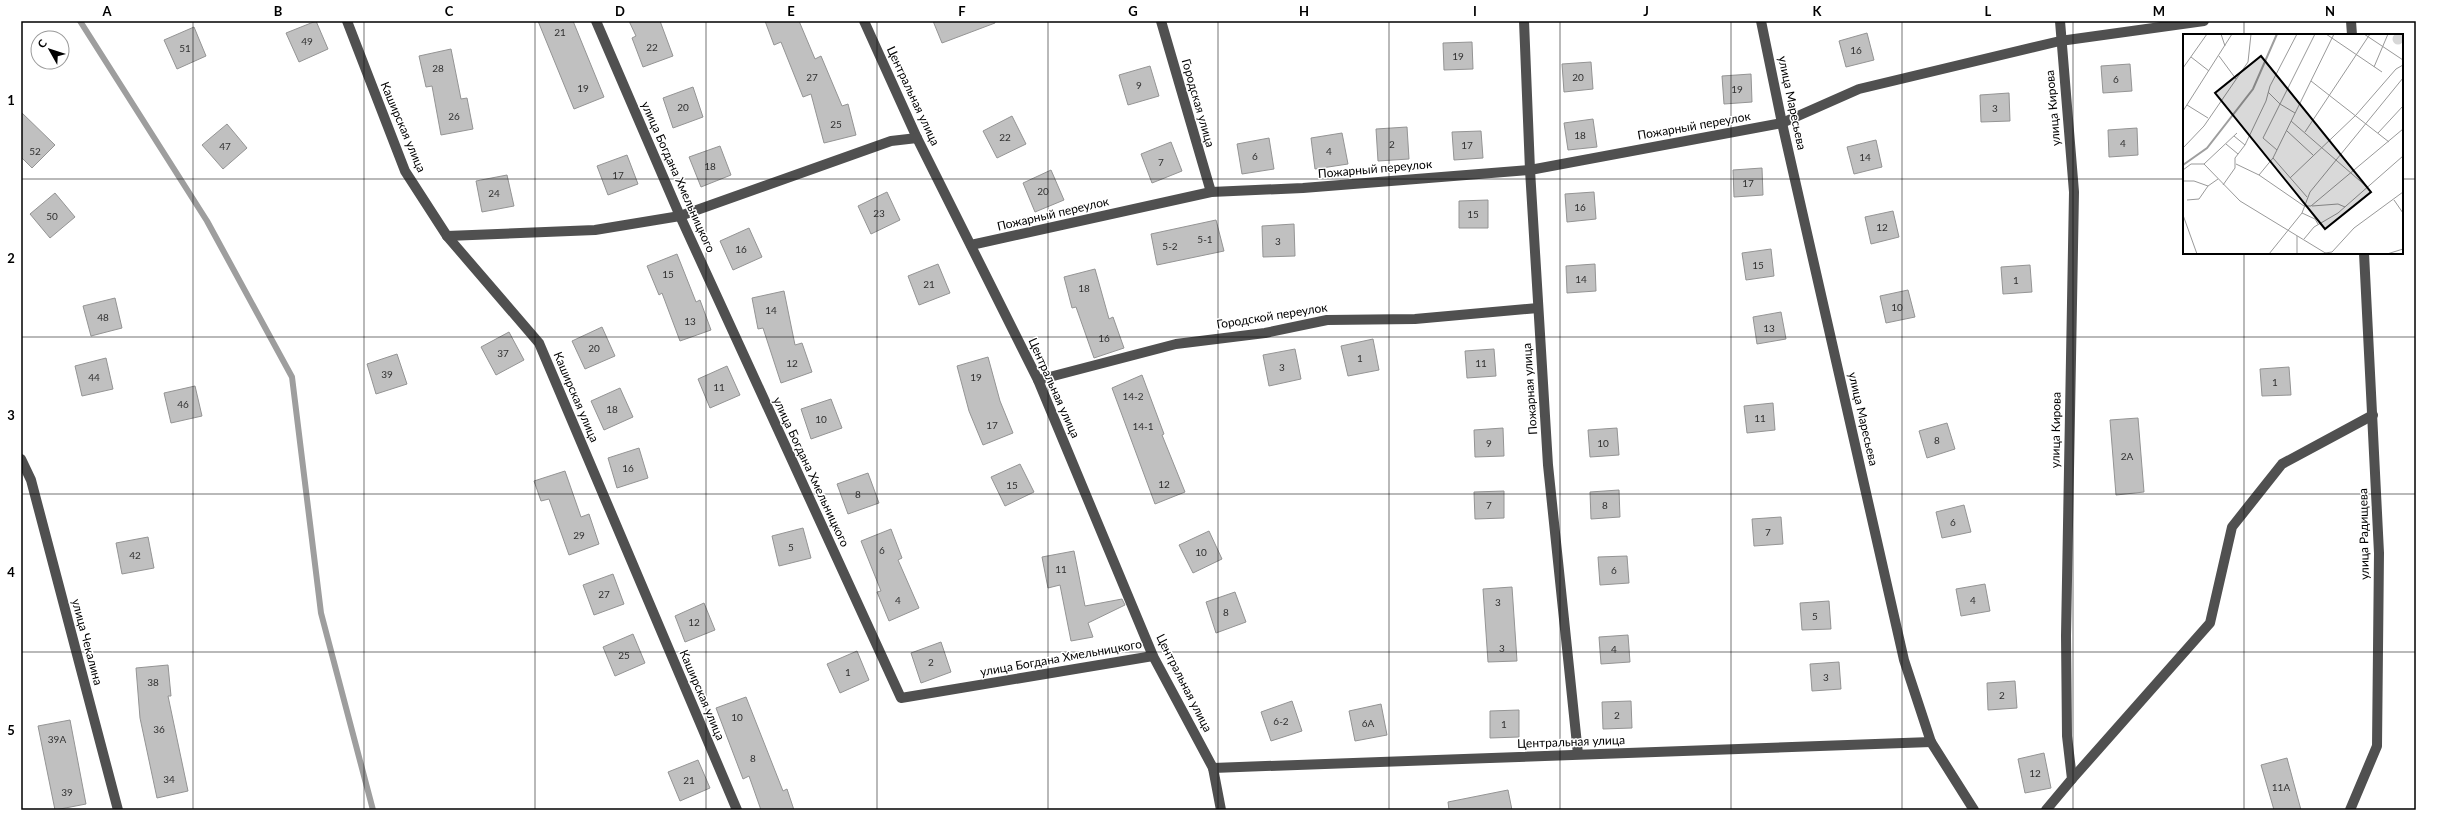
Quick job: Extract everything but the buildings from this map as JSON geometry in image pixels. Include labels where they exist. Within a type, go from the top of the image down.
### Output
[{"type":"street","name":"Каширская улица","points":[[347,21],[405,171],[447,236],[539,343],[737,810]]},
{"type":"street","name":"улица Богдана Хмельницкого","points":[[596,21],[680,216],[901,698],[1154,656]]},
{"type":"street","name":"Центральная улица","points":[[864,21],[917,138],[1038,380],[1154,656],[1212,768],[1221,810]]},
{"type":"street","name":"Городская улица","points":[[1161,21],[1211,192]]},
{"type":"street","name":"Пожарная улица","points":[[1524,21],[1530,170],[1548,465],[1578,754]]},
{"type":"street","name":"улица Маресьева","points":[[1762,21],[1782,123],[1904,660],[1931,742],[1974,810]]},
{"type":"street","name":"улица Кирова","points":[[2060,21],[2060,41],[2074,192],[2066,636],[2067,736],[2072,779]]},
{"type":"street","points":[[1782,123],[1859,89],[2060,41],[2204,21]]},
{"type":"street","points":[[2351,21],[2352,34]]},
{"type":"street","name":"Пожарный переулок","points":[[971,245],[1211,192],[1303,188],[1530,170],[1782,123]]},
{"type":"street","points":[[447,236],[595,230],[680,216],[891,141],[917,138]]},
{"type":"street","name":"улица Радищева","points":[[2350,810],[2377,746],[2379,553],[2364,254]]},
{"type":"street","name":"Городской переулок","points":[[1038,380],[1176,344],[1265,333],[1327,320],[1415,320],[1538,308]]},
{"type":"street","points":[[2046,810],[2210,623],[2232,527],[2282,464],[2373,416]]},
{"type":"street","name":"улица Чекалина","points":[[21,459],[118,810]]},
{"type":"street","name":"Центральная улица","points":[[1212,768],[1931,742]]},
{"type":"waterway","points":[[80,21],[207,221],[292,377],[321,613],[373,810]]}]
